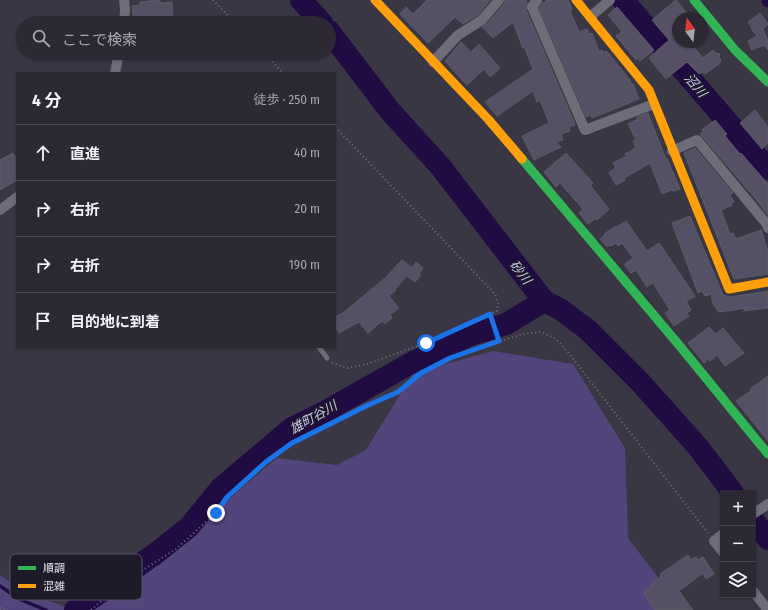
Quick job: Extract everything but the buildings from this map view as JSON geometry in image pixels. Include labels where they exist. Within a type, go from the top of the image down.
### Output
[{"type":"street","points":[[124,0],[125,16]]},
{"type":"street","points":[[375,0],[488,119],[679,345],[768,454]]},
{"type":"street","points":[[433,62],[458,35],[482,20],[499,0]]},
{"type":"street","points":[[537,0],[532,7],[584,130],[654,104]]},
{"type":"street","points":[[576,0],[649,90],[729,288],[768,282]]},
{"type":"street","points":[[590,17],[610,0]]},
{"type":"street","points":[[694,0],[735,50],[768,82]]},
{"type":"street","points":[[115,72],[118,60]]},
{"type":"street","points":[[672,150],[697,140],[766,223],[768,228]]},
{"type":"street","points":[[0,210],[16,198]]},
{"type":"street","points":[[756,512],[768,504]]},
{"type":"street","points":[[756,595],[768,610]]},
{"type":"lane","points":[[320,348],[327,358]]},
{"type":"path","points":[[213,0],[228,16]]},
{"type":"path","points":[[271,60],[282,72]]},
{"type":"path","points":[[327,358],[332,363],[348,368],[367,364],[426,343],[497,311],[498,303],[495,294],[336,128]]},
{"type":"path","points":[[490,314],[499,341]]},
{"type":"path","points":[[142,571],[176,549],[216,513],[227,497],[267,461],[292,443],[366,406],[398,392],[421,373],[450,358],[523,334],[541,332],[556,339],[567,351],[719,537]]},
{"type":"path","points":[[91,610],[102,600]]},
{"type":"path","points":[[0,608],[6,610]]},
{"type":"shaded area","points":[[493,351],[573,364],[625,448],[628,538],[683,610],[0,610],[0,575],[10,582],[10,600],[46,600],[64,606],[73,600],[142,600],[142,576],[277,458],[337,465],[366,450],[413,373]]},
{"type":"waterway","name":"砂川","points":[[301,0],[316,16]]},
{"type":"waterway","name":"沼川","points":[[623,0],[768,169]]},
{"type":"waterway","name":"砂川","points":[[336,40],[390,111],[440,166],[544,301],[560,309],[588,330],[640,382],[698,447],[731,490]]},
{"type":"waterway","name":"雄町谷川","points":[[142,563],[189,527],[221,488],[292,428],[326,411],[413,362],[468,336],[506,324],[544,301]]},
{"type":"waterway","name":"砂川","points":[[756,524],[768,539]]},
{"type":"waterway","points":[[0,586],[10,593]]},
{"type":"waterway","points":[[21,600],[46,610]]},
{"type":"waterway","name":"雄町谷川","points":[[75,610],[89,600]]},
{"type":"traffic: fast","points":[[694,0],[735,50],[768,82]]},
{"type":"traffic: fast","points":[[522,159],[679,345],[768,454]]},
{"type":"traffic: slow","points":[[375,0],[488,119],[522,159]]},
{"type":"traffic: slow","points":[[576,0],[649,90],[729,289],[768,282]]},
{"type":"route","points":[[216,513],[227,497],[267,461],[292,443],[366,406],[398,392],[421,373],[450,358],[499,341],[490,314],[426,343]]}]
